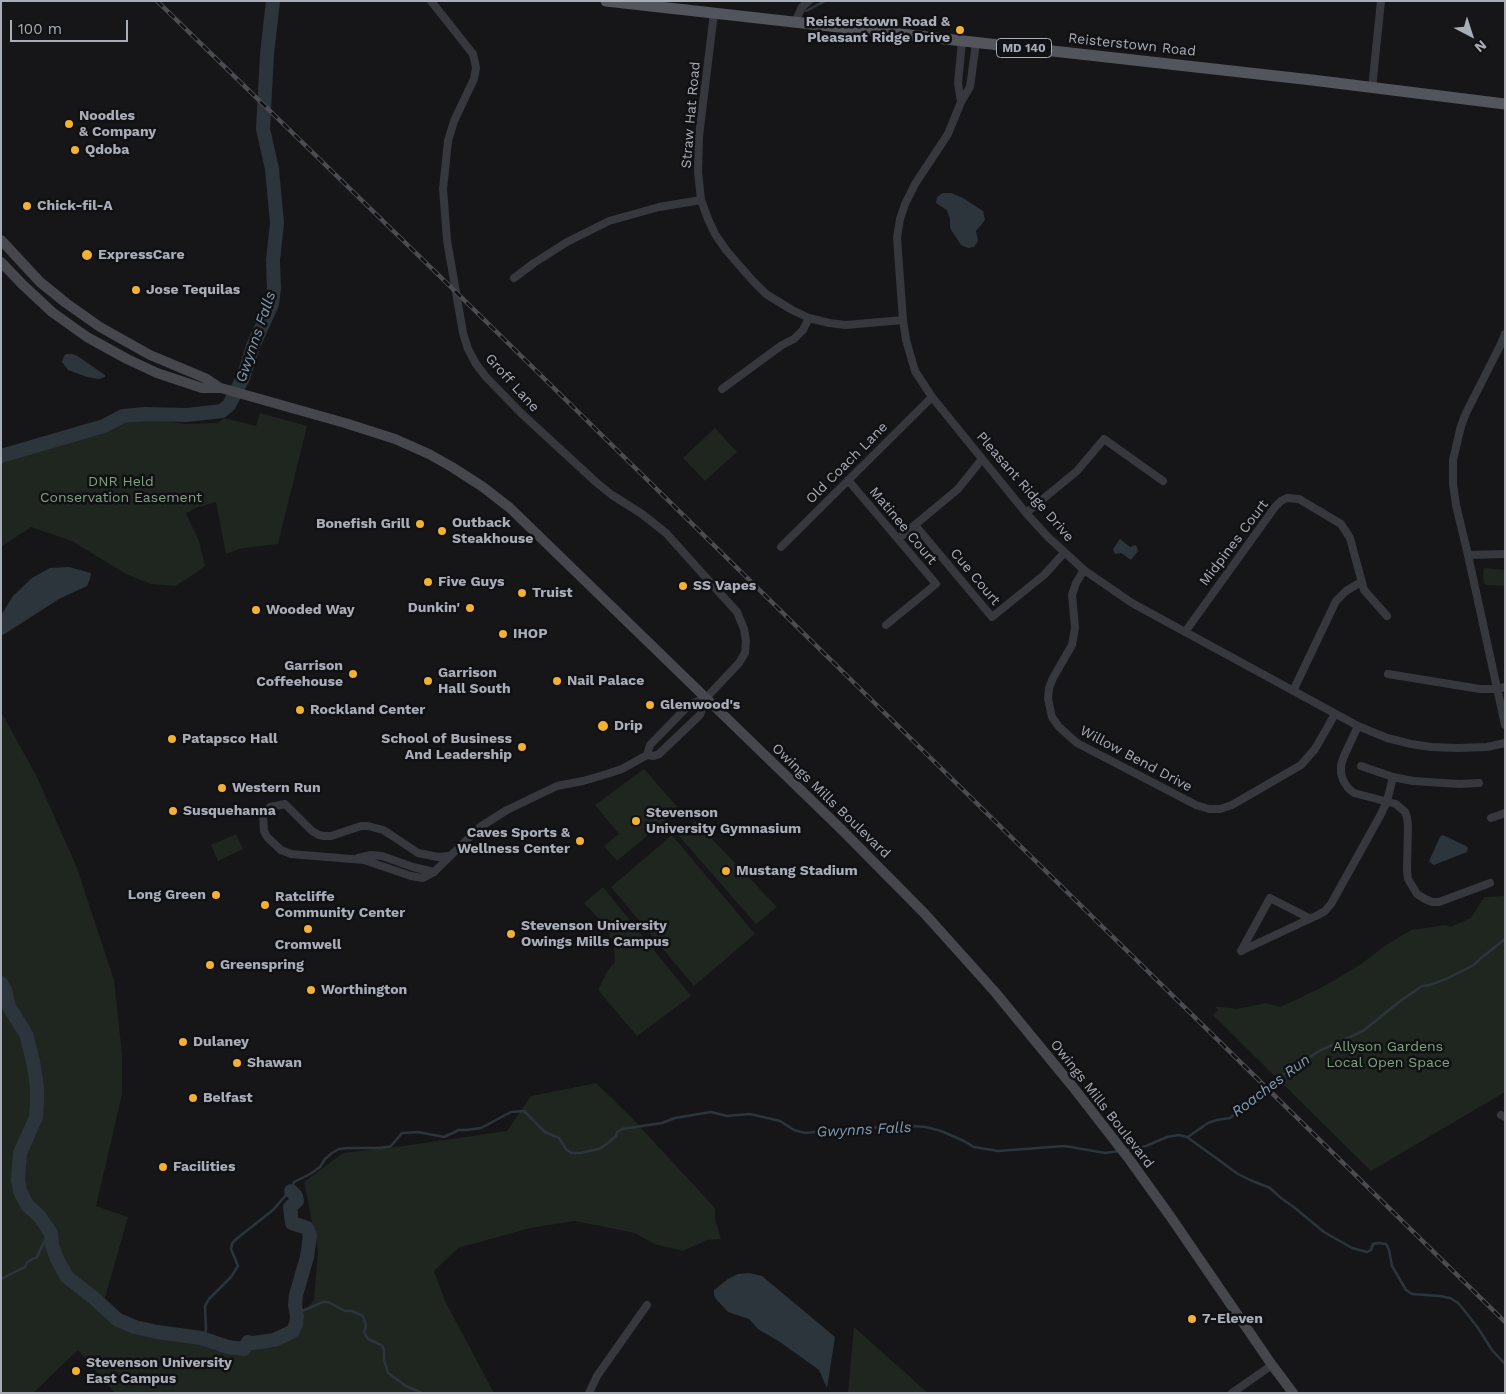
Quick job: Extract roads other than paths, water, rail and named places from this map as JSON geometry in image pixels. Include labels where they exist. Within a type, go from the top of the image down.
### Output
[{"type":"main road","name":"Reisterstown Road","points":[[606,1],[1505,104]]},
{"type":"main road","name":"Owings Mills Boulevard","points":[[1,240],[40,282],[66,303],[93,323],[136,348],[204,378],[221,388],[352,425],[395,439],[429,454],[474,480],[528,524],[842,830],[925,914],[1016,1017],[1129,1159],[1293,1393]]},
{"type":"main road","name":"Owings Mills Boulevard","points":[[1,262],[52,312],[87,337],[114,353],[157,373],[202,388],[221,388]]},
{"type":"street","name":"Groff Lane","points":[[432,1],[472,54],[476,68],[474,79],[454,121],[448,141],[443,189],[447,240],[463,333],[468,349],[486,377],[521,413],[597,483],[666,533],[737,612],[746,635],[745,653],[736,667],[706,698]]},
{"type":"street","points":[[795,22],[802,7],[809,1]]},
{"type":"street","points":[[1372,88],[1381,1]]},
{"type":"street","name":"Straw Hat Road","points":[[714,13],[699,136],[698,172],[701,200],[715,234],[737,264],[766,294],[786,307],[809,318],[846,325],[902,320]]},
{"type":"street","name":"Pleasant Ridge Drive","points":[[961,102],[958,83],[962,41]]},
{"type":"street","name":"Pleasant Ridge Drive","points":[[976,43],[970,87],[961,102],[948,134],[915,184],[905,204],[897,238],[902,320],[915,371],[932,397],[1026,513],[1064,553],[1084,570],[1132,603],[1335,714],[1387,738],[1431,747],[1487,747],[1505,743]]},
{"type":"street","points":[[514,278],[567,242],[609,221],[660,207],[701,200]]},
{"type":"street","points":[[722,389],[782,345],[794,339],[803,330],[809,318]]},
{"type":"street","points":[[1505,334],[1466,413],[1457,441],[1453,484],[1456,505],[1501,688],[1505,725]]},
{"type":"street","name":"Old Coach Lane","points":[[781,548],[932,397]]},
{"type":"street","points":[[1026,513],[1077,471],[1104,439],[1163,481]]},
{"type":"street","points":[[898,539],[958,489],[982,458]]},
{"type":"street","name":"Matinee Court","points":[[848,480],[936,584],[886,626]]},
{"type":"street","name":"Midpines Court","points":[[1184,632],[1275,507],[1286,498],[1299,499],[1341,524],[1350,538],[1364,590],[1387,616]]},
{"type":"street","name":"Cue Court","points":[[915,525],[992,617],[1044,574],[1064,553]]},
{"type":"street","points":[[1468,555],[1505,554]]},
{"type":"street","name":"Willow Bend Drive","points":[[1084,570],[1076,583],[1072,595],[1075,628],[1072,645],[1053,678],[1049,688],[1048,699],[1052,717],[1059,727],[1077,743],[1196,805],[1209,809],[1220,809],[1232,805],[1301,765],[1315,749],[1335,714]]},
{"type":"street","points":[[1293,690],[1336,601],[1346,591],[1362,582]]},
{"type":"street","points":[[1388,674],[1480,689],[1501,688]]},
{"type":"street","points":[[647,755],[650,745],[689,705],[706,698]]},
{"type":"street","points":[[449,856],[438,857],[418,853],[383,830],[368,826],[361,826],[331,836],[319,835],[312,831],[285,804],[270,808],[263,816],[262,822],[267,837],[281,850],[291,854],[352,859],[374,863],[420,878],[428,876],[480,827],[507,810],[557,786],[607,774],[622,769],[647,755],[654,756],[659,754],[700,715],[706,698]]},
{"type":"street","points":[[1358,726],[1341,765],[1343,780],[1354,793],[1387,801],[1401,808],[1407,817],[1408,880],[1417,894],[1432,902],[1439,902],[1490,883]]},
{"type":"street","points":[[663,732],[673,742]]},
{"type":"street","points":[[1361,766],[1413,781],[1478,783]]},
{"type":"street","points":[[1309,918],[1270,898],[1241,950],[1325,911],[1337,895],[1373,831],[1387,801],[1392,776]]},
{"type":"street","points":[[1491,818],[1505,813]]},
{"type":"street","points":[[589,1393],[597,1376],[647,1305]]},
{"type":"street","points":[[1232,1393],[1272,1365]]},
{"type":"waterway","name":"Gwynns Falls","points":[[1,456],[104,426],[123,416],[145,414],[187,415],[222,411],[229,405],[243,378],[253,346],[272,304],[274,289],[273,260],[277,223],[272,169],[263,129],[267,54],[273,1]]},
{"type":"waterway","points":[[806,11],[825,1]]},
{"type":"waterway","name":"Roaches Run","points":[[1188,1137],[1208,1123],[1230,1118],[1251,1102],[1272,1082],[1319,1051],[1363,1031],[1422,986],[1446,979],[1474,965],[1505,939]]},
{"type":"waterway","name":"Gwynns Falls","points":[[1,983],[5,990],[9,1007],[26,1034],[37,1087],[36,1117],[20,1153],[18,1180],[20,1191],[27,1205],[39,1216],[51,1233],[52,1245],[57,1259],[67,1277],[118,1320],[135,1327],[201,1338],[228,1347],[244,1349],[248,1342],[274,1340],[293,1331],[297,1316],[296,1295],[307,1257],[310,1235],[307,1228],[292,1223],[290,1207],[297,1201],[296,1196],[291,1191]]},
{"type":"waterway","name":"Gwynns Falls","points":[[201,1338],[205,1335],[206,1329],[205,1306],[209,1299],[231,1277],[238,1266],[231,1249],[235,1240],[273,1210],[291,1191],[294,1182],[320,1167],[332,1153],[339,1149],[391,1146],[402,1133],[418,1132],[444,1137],[459,1130],[481,1128],[511,1112],[524,1111],[545,1132],[559,1138],[571,1153],[580,1153],[599,1149],[622,1129],[662,1123],[675,1118],[711,1112],[727,1116],[750,1114],[780,1121],[794,1130],[805,1133],[826,1131],[861,1132],[877,1127],[903,1128],[913,1126],[941,1131],[974,1147],[998,1151],[1065,1146],[1105,1153],[1119,1151]]},
{"type":"waterway","name":"Gwynns Falls","points":[[1127,1150],[1146,1146],[1167,1137],[1179,1135],[1187,1137],[1238,1174],[1270,1188],[1324,1232],[1352,1248],[1367,1252],[1371,1250],[1373,1244],[1386,1244],[1392,1266],[1406,1290],[1412,1294],[1450,1298],[1458,1303],[1478,1328],[1492,1350],[1505,1364]]},
{"type":"waterway","points":[[1,1279],[25,1267],[27,1262],[37,1257],[44,1242],[51,1233]]},
{"type":"waterway","points":[[295,1305],[302,1311],[323,1302],[328,1302],[345,1311],[352,1311],[363,1316],[366,1326],[364,1332],[368,1339],[381,1345],[384,1349],[384,1360],[388,1373],[406,1386],[422,1393]]},
{"type":"railway","points":[[157,1],[1505,1322]]},
{"type":"place","name":"Reisterstown Road & Pleasant Ridge Drive","points":[[960,30]]},
{"type":"place","name":"Noodles & Company","points":[[69,124]]},
{"type":"place","name":"Qdoba","points":[[75,150]]},
{"type":"place","name":"Chick-fil-A","points":[[27,206]]},
{"type":"place","name":"ExpressCare","points":[[87,255]]},
{"type":"place","name":"Jose Tequilas","points":[[136,290]]},
{"type":"place","name":"Bonefish Grill","points":[[420,524]]},
{"type":"place","name":"Outback Steakhouse","points":[[442,531]]},
{"type":"place","name":"Five Guys","points":[[428,582]]},
{"type":"place","name":"SS Vapes","points":[[683,586]]},
{"type":"place","name":"Truist","points":[[522,593]]},
{"type":"place","name":"Dunkin'","points":[[470,608]]},
{"type":"place","name":"Wooded Way","points":[[256,610]]},
{"type":"place","name":"IHOP","points":[[503,634]]},
{"type":"place","name":"Garrison Coffeehouse","points":[[353,674]]},
{"type":"place","name":"Garrison Hall South","points":[[428,681]]},
{"type":"place","name":"Nail Palace","points":[[557,681]]},
{"type":"place","name":"Glenwood's","points":[[650,705]]},
{"type":"place","name":"Rockland Center","points":[[300,710]]},
{"type":"place","name":"Drip","points":[[603,726]]},
{"type":"place","name":"Patapsco Hall","points":[[172,739]]},
{"type":"place","name":"School of Business And Leadership","points":[[522,747]]},
{"type":"place","name":"Western Run","points":[[222,788]]},
{"type":"place","name":"Susquehanna","points":[[173,811]]},
{"type":"place","name":"Stevenson University Gymnasium","points":[[636,821]]},
{"type":"place","name":"Caves Sports & Wellness Center","points":[[580,841]]},
{"type":"place","name":"Mustang Stadium","points":[[726,871]]},
{"type":"place","name":"Long Green","points":[[216,895]]},
{"type":"place","name":"Ratcliffe Community Center","points":[[265,905]]},
{"type":"place","name":"Cromwell","points":[[308,929]]},
{"type":"place","name":"Stevenson University Owings Mills Campus","points":[[511,934]]},
{"type":"place","name":"Greenspring","points":[[210,965]]},
{"type":"place","name":"Worthington","points":[[311,990]]},
{"type":"place","name":"Dulaney","points":[[183,1042]]},
{"type":"place","name":"Shawan","points":[[237,1063]]},
{"type":"place","name":"Belfast","points":[[193,1098]]},
{"type":"place","name":"Facilities","points":[[163,1167]]},
{"type":"place","name":"7-Eleven","points":[[1192,1319]]},
{"type":"place","name":"Stevenson University East Campus","points":[[76,1371]]},
{"type":"park label","name":"DNR Held Conservation Easement","points":[[121,490]]},
{"type":"park label","name":"Allyson Gardens Local Open Space","points":[[1388,1056]]}]
